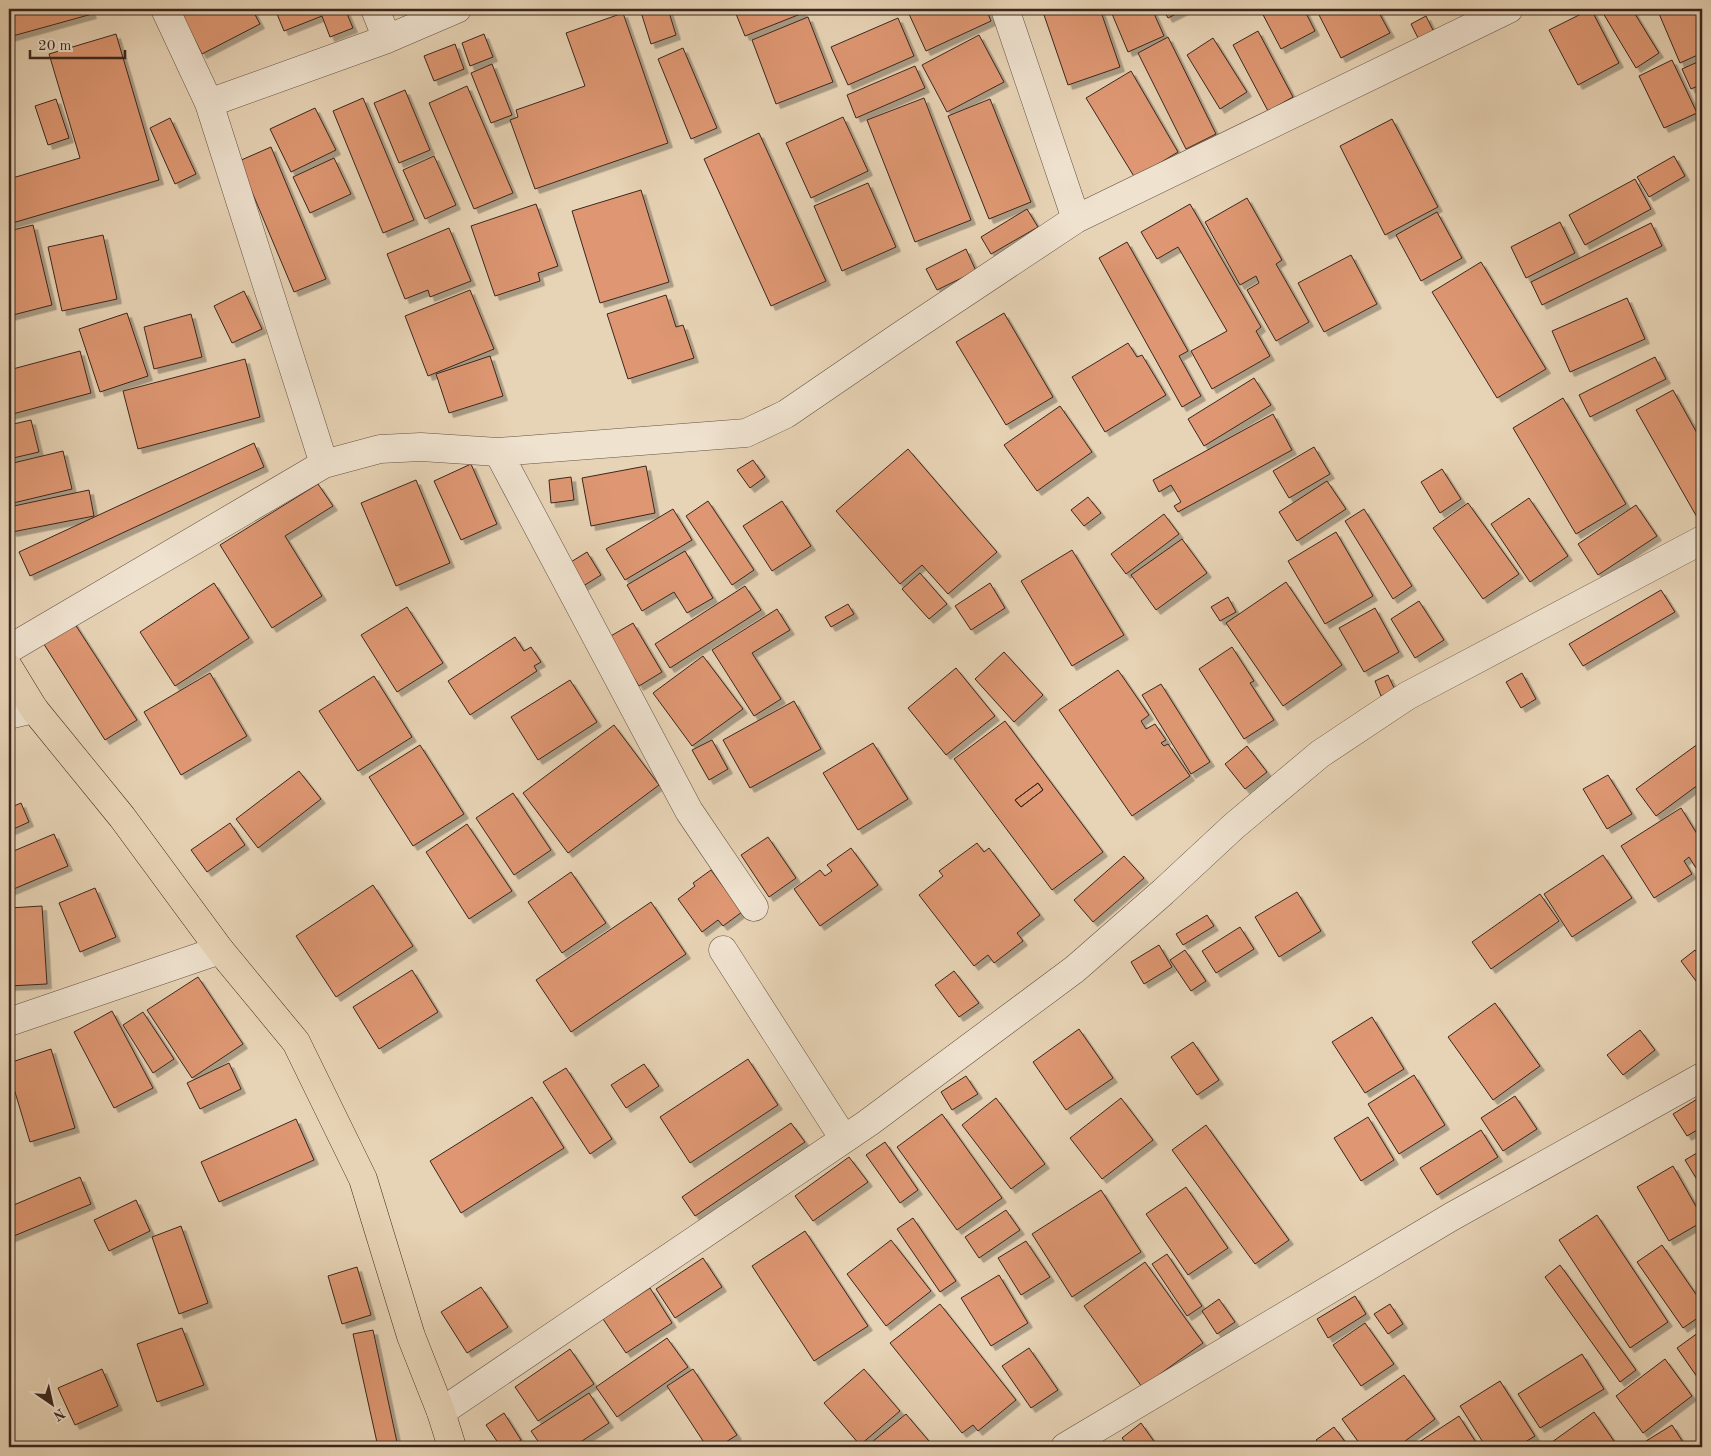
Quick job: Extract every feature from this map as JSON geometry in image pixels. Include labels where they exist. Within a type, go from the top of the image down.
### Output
[{"type":"main road","points":[[9,668],[21,712],[122,817],[220,950],[296,1042],[363,1179],[411,1336],[441,1412],[452,1447]]},
{"type":"street","points":[[165,9],[209,103],[324,464]]},
{"type":"street","points":[[375,9],[387,38]]},
{"type":"street","points":[[209,103],[387,38],[457,9]]},
{"type":"street","points":[[1005,9],[1076,219]]},
{"type":"street","points":[[9,649],[324,464],[380,449],[421,447],[498,452],[746,433],[786,414],[1076,219],[1509,9]]},
{"type":"street","points":[[498,452],[689,811],[754,907]]},
{"type":"street","points":[[441,1412],[844,1139],[1075,969],[1163,892],[1234,826],[1320,754],[1407,696],[1702,540]]},
{"type":"street","points":[[9,1022],[220,950]]},
{"type":"street","points":[[723,950],[844,1139]]},
{"type":"street","points":[[1065,1447],[1451,1217],[1702,1077]]},
{"type":"building","points":[[9,9],[90,9],[92,14],[9,37]]},
{"type":"building","points":[[179,9],[252,9],[260,24],[202,54]]},
{"type":"building","points":[[275,9],[345,9],[353,28],[330,37],[322,16],[284,31]]},
{"type":"building","points":[[640,9],[668,9],[676,35],[651,44]]},
{"type":"building","points":[[734,9],[801,9],[803,13],[745,36]]},
{"type":"building","points":[[919,9],[986,9],[991,21],[926,51],[909,14]]},
{"type":"building","points":[[1051,9],[1100,9],[1120,67],[1068,85],[1043,12]]},
{"type":"building","points":[[1110,9],[1152,9],[1164,36],[1128,52]]},
{"type":"building","points":[[1163,9],[1186,9],[1168,18]]},
{"type":"building","points":[[1260,9],[1304,9],[1315,31],[1281,49]]},
{"type":"building","points":[[1316,9],[1377,9],[1390,33],[1341,58]]},
{"type":"building","points":[[1591,9],[1619,63],[1578,85],[1549,30]]},
{"type":"building","points":[[1610,9],[1632,9],[1659,53],[1636,68],[1603,13]]},
{"type":"building","points":[[1657,9],[1700,9],[1702,14],[1702,53],[1680,63]]},
{"type":"building","points":[[623,13],[668,143],[535,189],[510,120],[518,117],[516,110],[585,86],[566,33]]},
{"type":"building","points":[[1426,16],[1438,40],[1423,48],[1411,24]]},
{"type":"building","points":[[808,17],[833,82],[776,104],[752,40]]},
{"type":"building","points":[[898,18],[914,56],[848,85],[831,47]]},
{"type":"building","points":[[1258,31],[1293,97],[1268,111],[1233,45]]},
{"type":"building","points":[[116,34],[159,180],[9,224],[9,179],[80,158],[49,54]]},
{"type":"building","points":[[484,34],[493,57],[470,66],[462,43]]},
{"type":"building","points":[[979,35],[1004,82],[947,112],[922,65]]},
{"type":"building","points":[[1168,37],[1216,134],[1186,149],[1138,53]]},
{"type":"building","points":[[1213,38],[1247,92],[1220,109],[1187,55]]},
{"type":"building","points":[[455,44],[464,69],[434,81],[424,56]]},
{"type":"building","points":[[683,48],[717,128],[691,139],[658,59]]},
{"type":"building","points":[[1672,60],[1697,113],[1664,128],[1639,76]]},
{"type":"building","points":[[1702,60],[1702,84],[1691,89],[1682,69]]},
{"type":"building","points":[[492,64],[512,115],[491,123],[471,73]]},
{"type":"building","points":[[915,66],[925,88],[856,118],[847,95]]},
{"type":"building","points":[[1131,71],[1178,152],[1135,178],[1086,98]]},
{"type":"building","points":[[467,86],[513,193],[474,209],[429,103]]},
{"type":"building","points":[[405,90],[430,150],[399,163],[374,103]]},
{"type":"building","points":[[363,98],[414,220],[383,233],[333,111]]},
{"type":"building","points":[[924,98],[971,220],[915,242],[867,120]]},
{"type":"building","points":[[56,99],[69,138],[48,145],[35,106]]},
{"type":"building","points":[[990,99],[1031,202],[989,219],[948,116]]},
{"type":"building","points":[[315,108],[336,150],[291,172],[270,129]]},
{"type":"building","points":[[843,117],[868,171],[811,198],[786,143]]},
{"type":"building","points":[[170,118],[196,174],[175,184],[150,128]]},
{"type":"building","points":[[1392,119],[1438,207],[1385,235],[1340,146]]},
{"type":"building","points":[[759,133],[826,281],[771,306],[704,159]]},
{"type":"building","points":[[271,147],[326,279],[294,292],[239,161]]},
{"type":"building","points":[[434,156],[456,205],[425,219],[403,170]]},
{"type":"building","points":[[1674,156],[1685,176],[1649,197],[1637,177]]},
{"type":"building","points":[[334,158],[351,194],[310,213],[293,177]]},
{"type":"building","points":[[1635,179],[1651,209],[1585,245],[1569,215]]},
{"type":"building","points":[[868,183],[896,247],[842,271],[814,206]]},
{"type":"building","points":[[641,190],[669,282],[600,303],[572,211]]},
{"type":"building","points":[[1247,198],[1282,260],[1276,264],[1309,322],[1276,341],[1247,290],[1259,283],[1256,276],[1240,285],[1205,222]]},
{"type":"building","points":[[536,204],[558,266],[538,273],[540,281],[495,296],[471,226]]},
{"type":"building","points":[[1190,204],[1261,327],[1256,331],[1270,356],[1212,389],[1191,351],[1227,331],[1178,247],[1157,259],[1141,232]]},
{"type":"building","points":[[1027,209],[1038,227],[991,254],[981,237]]},
{"type":"building","points":[[1437,212],[1462,258],[1421,281],[1396,235]]},
{"type":"building","points":[[1560,222],[1575,253],[1526,278],[1511,247]]},
{"type":"building","points":[[1651,223],[1662,246],[1542,305],[1531,282]]},
{"type":"building","points":[[33,225],[52,305],[9,316],[9,231]]},
{"type":"building","points":[[449,228],[471,281],[430,297],[428,290],[405,299],[387,254]]},
{"type":"building","points":[[103,235],[117,299],[62,311],[48,247]]},
{"type":"building","points":[[1127,242],[1188,351],[1179,356],[1201,396],[1182,407],[1099,258]]},
{"type":"building","points":[[966,249],[976,271],[937,290],[926,269]]},
{"type":"building","points":[[1351,255],[1377,304],[1324,332],[1298,283]]},
{"type":"building","points":[[1481,262],[1546,369],[1497,398],[1432,292]]},
{"type":"building","points":[[470,290],[494,349],[428,376],[405,316]]},
{"type":"building","points":[[244,291],[262,329],[232,343],[214,306]]},
{"type":"building","points":[[666,295],[676,327],[683,325],[694,358],[628,379],[607,314]]},
{"type":"building","points":[[1627,298],[1645,339],[1570,372],[1552,331]]},
{"type":"building","points":[[127,313],[148,376],[100,392],[79,329]]},
{"type":"building","points":[[1004,313],[1053,397],[1006,425],[956,342]]},
{"type":"building","points":[[191,314],[202,357],[154,369],[144,327]]},
{"type":"building","points":[[1128,343],[1137,357],[1142,355],[1166,395],[1105,432],[1072,377]]},
{"type":"building","points":[[80,351],[91,393],[9,415],[9,370]]},
{"type":"building","points":[[490,356],[503,396],[449,413],[436,374]]},
{"type":"building","points":[[1655,357],[1666,379],[1590,417],[1579,395]]},
{"type":"building","points":[[245,359],[260,417],[138,449],[123,391]]},
{"type":"building","points":[[1254,378],[1271,405],[1204,446],[1188,419]]},
{"type":"building","points":[[1673,390],[1702,442],[1702,526],[1636,410]]},
{"type":"building","points":[[1563,398],[1626,504],[1576,534],[1513,428]]},
{"type":"building","points":[[1060,406],[1092,452],[1037,491],[1004,445]]},
{"type":"building","points":[[1273,414],[1292,450],[1178,512],[1174,506],[1181,502],[1171,485],[1159,492],[1153,480]]},
{"type":"building","points":[[31,420],[39,452],[9,459],[9,425]]},
{"type":"building","points":[[254,443],[264,467],[30,576],[19,552]]},
{"type":"building","points":[[1314,447],[1330,474],[1289,498],[1273,471]]},
{"type":"building","points":[[908,449],[997,552],[948,594],[922,565],[900,584],[836,511]]},
{"type":"building","points":[[63,451],[72,489],[9,504],[9,464]]},
{"type":"building","points":[[753,460],[765,477],[750,488],[737,470]]},
{"type":"building","points":[[471,464],[497,524],[461,540],[434,481]]},
{"type":"building","points":[[646,466],[655,513],[591,526],[582,478]]},
{"type":"building","points":[[1442,469],[1461,499],[1440,513],[1421,482]]},
{"type":"building","points":[[571,477],[574,500],[551,503],[549,480]]},
{"type":"building","points":[[416,480],[450,563],[396,586],[361,503]]},
{"type":"building","points":[[1327,481],[1346,509],[1297,541],[1279,512]]},
{"type":"building","points":[[318,484],[333,506],[285,536],[322,596],[272,628],[220,545]]},
{"type":"building","points":[[89,490],[94,516],[12,532],[9,507]]},
{"type":"building","points":[[1088,497],[1101,513],[1084,526],[1071,510]]},
{"type":"building","points":[[1529,498],[1568,556],[1530,582],[1491,524]]},
{"type":"building","points":[[708,501],[754,570],[732,585],[686,516]]},
{"type":"building","points":[[782,501],[811,546],[772,571],[743,526]]},
{"type":"building","points":[[1468,503],[1519,574],[1483,599],[1433,528]]},
{"type":"building","points":[[1636,505],[1657,536],[1598,575],[1578,544]]},
{"type":"building","points":[[673,509],[692,540],[625,580],[606,549]]},
{"type":"building","points":[[1364,509],[1412,586],[1393,599],[1345,521]]},
{"type":"building","points":[[1164,514],[1179,534],[1126,574],[1111,554]]},
{"type":"building","points":[[1336,532],[1373,596],[1325,624],[1288,561]]},
{"type":"building","points":[[1182,539],[1207,573],[1156,610],[1131,575]]},
{"type":"building","points":[[1072,550],[1124,635],[1072,666],[1021,581]]},
{"type":"building","points":[[685,551],[713,598],[687,613],[674,592],[642,611],[627,585]]},
{"type":"building","points":[[587,552],[601,575],[580,588],[566,565]]},
{"type":"building","points":[[920,573],[947,604],[929,619],[902,589]]},
{"type":"building","points":[[1286,582],[1342,665],[1283,706],[1226,623]]},
{"type":"building","points":[[214,583],[249,638],[175,686],[140,632]]},
{"type":"building","points":[[990,583],[1005,608],[971,630],[955,606]]},
{"type":"building","points":[[745,586],[761,610],[670,668],[655,644]]},
{"type":"building","points":[[1661,590],[1675,612],[1583,666],[1569,644]]},
{"type":"building","points":[[1228,597],[1236,612],[1220,621],[1211,607]]},
{"type":"building","points":[[1419,601],[1444,640],[1415,658],[1391,619]]},
{"type":"building","points":[[848,604],[854,614],[831,627],[825,617]]},
{"type":"building","points":[[407,607],[443,663],[397,692],[361,635]]},
{"type":"building","points":[[1375,608],[1399,652],[1364,672],[1339,628]]},
{"type":"building","points":[[777,609],[790,630],[752,653],[781,699],[754,716],[712,650]]},
{"type":"building","points":[[71,618],[137,720],[105,740],[40,638]]},
{"type":"building","points":[[633,623],[662,672],[639,686],[609,637]]},
{"type":"building","points":[[515,637],[524,651],[531,647],[541,662],[534,666],[537,671],[470,715],[448,681]]},
{"type":"building","points":[[1232,647],[1254,681],[1250,683],[1274,720],[1244,739],[1199,669]]},
{"type":"building","points":[[1004,652],[1043,695],[1014,722],[975,679]]},
{"type":"building","points":[[703,656],[743,709],[692,746],[653,693]]},
{"type":"building","points":[[956,668],[995,716],[946,755],[908,708]]},
{"type":"building","points":[[1118,670],[1149,715],[1141,721],[1146,729],[1155,724],[1166,740],[1161,743],[1164,746],[1168,744],[1190,776],[1132,816],[1059,710]]},
{"type":"building","points":[[210,673],[247,736],[181,775],[144,712]]},
{"type":"building","points":[[1522,673],[1536,699],[1521,708],[1506,682]]},
{"type":"building","points":[[1388,675],[1395,690],[1381,696],[1375,681]]},
{"type":"building","points":[[374,676],[412,737],[358,771],[319,711]]},
{"type":"building","points":[[570,680],[597,722],[538,760],[511,717]]},
{"type":"building","points":[[1161,684],[1210,762],[1191,774],[1142,695]]},
{"type":"building","points":[[794,701],[821,749],[750,788],[723,740]]},
{"type":"building","points":[[1005,721],[1103,852],[1052,890],[954,759]],"holes":[[[1038,783],[1043,790],[1021,807],[1015,800]]]},
{"type":"building","points":[[614,725],[659,785],[568,853],[523,793]]},
{"type":"building","points":[[712,740],[728,769],[709,780],[692,750]]},
{"type":"building","points":[[1702,741],[1702,782],[1656,816],[1636,789]]},
{"type":"building","points":[[873,743],[908,799],[858,830],[823,773]]},
{"type":"building","points":[[420,745],[464,814],[413,846],[369,777]]},
{"type":"building","points":[[1247,746],[1267,772],[1245,789],[1225,764]]},
{"type":"building","points":[[299,771],[321,799],[258,848],[236,819]]},
{"type":"building","points":[[1608,775],[1632,814],[1607,829],[1583,789]]},
{"type":"building","points":[[1038,783],[1043,790],[1021,807],[1015,800]]},
{"type":"building","points":[[513,793],[551,850],[514,875],[476,818]]},
{"type":"building","points":[[21,803],[29,822],[9,831],[9,808]]},
{"type":"building","points":[[1681,808],[1702,842],[1702,864],[1696,868],[1689,857],[1684,861],[1692,874],[1654,898],[1621,846]]},
{"type":"building","points":[[230,823],[245,845],[207,872],[191,850]]},
{"type":"building","points":[[467,824],[512,891],[469,919],[426,852]]},
{"type":"building","points":[[54,834],[68,866],[9,891],[9,853]]},
{"type":"building","points":[[768,837],[796,878],[769,897],[741,855]]},
{"type":"building","points":[[977,843],[984,852],[989,848],[1040,915],[1017,933],[1023,941],[994,963],[988,955],[974,966],[919,895],[943,876],[939,871]]},
{"type":"building","points":[[851,848],[878,885],[820,926],[794,889],[820,870],[825,876],[832,871],[827,865]]},
{"type":"building","points":[[1603,855],[1632,898],[1572,937],[1544,894]]},
{"type":"building","points":[[1124,856],[1144,878],[1093,922],[1074,900]]},
{"type":"building","points":[[711,870],[742,912],[723,926],[718,920],[702,932],[678,899],[695,886],[693,883]]},
{"type":"building","points":[[571,872],[606,923],[562,953],[528,902]]},
{"type":"building","points":[[373,885],[413,946],[336,997],[296,936]]},
{"type":"building","points":[[95,888],[116,937],[80,952],[59,903]]},
{"type":"building","points":[[1297,892],[1321,931],[1279,957],[1255,917]]},
{"type":"building","points":[[1540,894],[1559,921],[1491,969],[1472,942]]},
{"type":"building","points":[[651,902],[686,954],[571,1032],[536,980]]},
{"type":"building","points":[[42,906],[47,984],[9,986],[9,908]]},
{"type":"building","points":[[1207,915],[1214,926],[1183,945],[1176,934]]},
{"type":"building","points":[[1240,927],[1254,949],[1216,973],[1202,951]]},
{"type":"building","points":[[1159,945],[1172,967],[1144,984],[1131,962]]},
{"type":"building","points":[[1185,950],[1206,981],[1191,991],[1170,960]]},
{"type":"building","points":[[1695,950],[1702,959],[1702,989],[1681,961]]},
{"type":"building","points":[[412,970],[438,1012],[379,1049],[353,1007]]},
{"type":"building","points":[[954,971],[979,1003],[959,1017],[935,985]]},
{"type":"building","points":[[198,977],[243,1044],[192,1078],[147,1010]]},
{"type":"building","points":[[1495,1003],[1540,1066],[1493,1100],[1448,1037]]},
{"type":"building","points":[[112,1011],[153,1088],[114,1108],[74,1032]]},
{"type":"building","points":[[143,1012],[174,1059],[153,1073],[123,1025]]},
{"type":"building","points":[[1372,1017],[1404,1069],[1365,1093],[1332,1042]]},
{"type":"building","points":[[1079,1029],[1113,1078],[1066,1110],[1033,1062]]},
{"type":"building","points":[[1640,1030],[1655,1050],[1623,1075],[1607,1055]]},
{"type":"building","points":[[1193,1042],[1219,1080],[1197,1095],[1171,1057]]},
{"type":"building","points":[[51,1049],[75,1128],[30,1142],[9,1072],[9,1063]]},
{"type":"building","points":[[748,1059],[778,1105],[690,1163],[660,1117]]},
{"type":"building","points":[[229,1063],[241,1089],[200,1109],[187,1083]]},
{"type":"building","points":[[644,1064],[659,1086],[626,1108],[611,1085]]},
{"type":"building","points":[[566,1068],[612,1139],[590,1154],[543,1082]]},
{"type":"building","points":[[1414,1075],[1445,1125],[1399,1154],[1368,1104]]},
{"type":"building","points":[[966,1076],[978,1094],[952,1110],[941,1092]]},
{"type":"building","points":[[1515,1096],[1537,1129],[1503,1151],[1481,1118]]},
{"type":"building","points":[[1702,1096],[1702,1127],[1687,1136],[1673,1114]]},
{"type":"building","points":[[532,1097],[564,1148],[461,1213],[430,1161]]},
{"type":"building","points":[[996,1098],[1045,1164],[1011,1189],[962,1125]]},
{"type":"building","points":[[1121,1098],[1153,1140],[1102,1179],[1070,1138]]},
{"type":"building","points":[[942,1114],[1002,1198],[957,1230],[897,1147]]},
{"type":"building","points":[[1368,1117],[1394,1160],[1361,1181],[1334,1138]]},
{"type":"building","points":[[296,1119],[314,1160],[219,1202],[201,1162]]},
{"type":"building","points":[[791,1123],[805,1142],[695,1216],[682,1197]]},
{"type":"building","points":[[1206,1125],[1289,1240],[1255,1264],[1172,1150]]},
{"type":"building","points":[[1481,1130],[1498,1157],[1437,1195],[1420,1168]]},
{"type":"building","points":[[885,1142],[918,1190],[900,1203],[866,1155]]},
{"type":"building","points":[[1702,1150],[1702,1188],[1685,1160]]},
{"type":"building","points":[[849,1157],[868,1182],[813,1221],[795,1196]]},
{"type":"building","points":[[1673,1166],[1702,1217],[1702,1222],[1669,1241],[1637,1187]]},
{"type":"building","points":[[80,1177],[91,1204],[9,1238],[9,1207]]},
{"type":"building","points":[[1186,1187],[1228,1248],[1188,1275],[1146,1214]]},
{"type":"building","points":[[1101,1190],[1141,1252],[1072,1297],[1032,1234]]},
{"type":"building","points":[[136,1200],[150,1231],[109,1251],[94,1220]]},
{"type":"building","points":[[1006,1210],[1020,1230],[979,1258],[965,1237]]},
{"type":"building","points":[[1597,1215],[1668,1322],[1630,1348],[1559,1240]]},
{"type":"building","points":[[913,1218],[956,1281],[940,1292],[897,1229]]},
{"type":"building","points":[[181,1226],[208,1303],[179,1314],[152,1237]]},
{"type":"building","points":[[805,1231],[868,1326],[814,1361],[752,1266]]},
{"type":"building","points":[[891,1240],[931,1291],[886,1326],[847,1274]]},
{"type":"building","points":[[1026,1241],[1050,1277],[1021,1295],[998,1258]]},
{"type":"building","points":[[1662,1245],[1702,1303],[1702,1315],[1683,1328],[1637,1262]]},
{"type":"building","points":[[1167,1254],[1202,1306],[1187,1316],[1152,1264]]},
{"type":"building","points":[[703,1258],[722,1287],[675,1318],[656,1289]]},
{"type":"building","points":[[1145,1262],[1203,1343],[1142,1387],[1084,1306]]},
{"type":"building","points":[[1560,1265],[1636,1370],[1620,1382],[1545,1277]]},
{"type":"building","points":[[357,1267],[371,1315],[342,1324],[328,1276]]},
{"type":"building","points":[[999,1275],[1028,1323],[991,1346],[961,1298]]},
{"type":"building","points":[[481,1287],[508,1327],[467,1353],[441,1312]]},
{"type":"building","points":[[650,1288],[672,1323],[626,1353],[603,1319]]},
{"type":"building","points":[[1355,1296],[1366,1314],[1328,1338],[1317,1319]]},
{"type":"building","points":[[1219,1299],[1235,1322],[1217,1334],[1202,1311]]},
{"type":"building","points":[[940,1304],[1016,1400],[978,1431],[973,1425],[962,1433],[890,1343]]},
{"type":"building","points":[[1390,1304],[1403,1324],[1388,1334],[1374,1314]]},
{"type":"building","points":[[1365,1323],[1394,1364],[1361,1386],[1333,1345]]},
{"type":"building","points":[[182,1328],[204,1385],[157,1402],[137,1344]]},
{"type":"building","points":[[373,1330],[398,1447],[378,1447],[353,1334]]},
{"type":"building","points":[[1702,1330],[1702,1384],[1677,1348]]},
{"type":"building","points":[[667,1338],[688,1367],[617,1417],[596,1387]]},
{"type":"building","points":[[1029,1348],[1058,1390],[1031,1408],[1002,1366]]},
{"type":"building","points":[[570,1349],[594,1384],[538,1421],[515,1387]]},
{"type":"building","points":[[1582,1354],[1604,1389],[1540,1428],[1518,1394]]},
{"type":"building","points":[[1665,1359],[1692,1396],[1643,1433],[1616,1396]]},
{"type":"building","points":[[102,1369],[118,1406],[75,1425],[58,1388]]},
{"type":"building","points":[[693,1369],[737,1435],[718,1447],[707,1447],[667,1386]]},
{"type":"building","points":[[864,1369],[900,1411],[860,1445],[824,1403]]},
{"type":"building","points":[[1404,1375],[1435,1419],[1397,1447],[1362,1447],[1342,1419]]},
{"type":"building","points":[[1500,1381],[1535,1436],[1517,1447],[1486,1447],[1460,1406]]},
{"type":"building","points":[[589,1393],[609,1423],[573,1447],[542,1447],[531,1431]]},
{"type":"building","points":[[1594,1412],[1618,1447],[1556,1447],[1552,1442]]},
{"type":"building","points":[[504,1413],[521,1440],[510,1447],[501,1447],[486,1425]]},
{"type":"building","points":[[906,1414],[934,1447],[866,1447]]},
{"type":"building","points":[[1459,1416],[1479,1447],[1413,1446]]},
{"type":"building","points":[[1141,1423],[1158,1447],[1129,1447],[1122,1438]]},
{"type":"building","points":[[1672,1425],[1686,1447],[1650,1447],[1646,1441]]},
{"type":"building","points":[[1334,1427],[1349,1447],[1321,1447],[1316,1440]]}]
